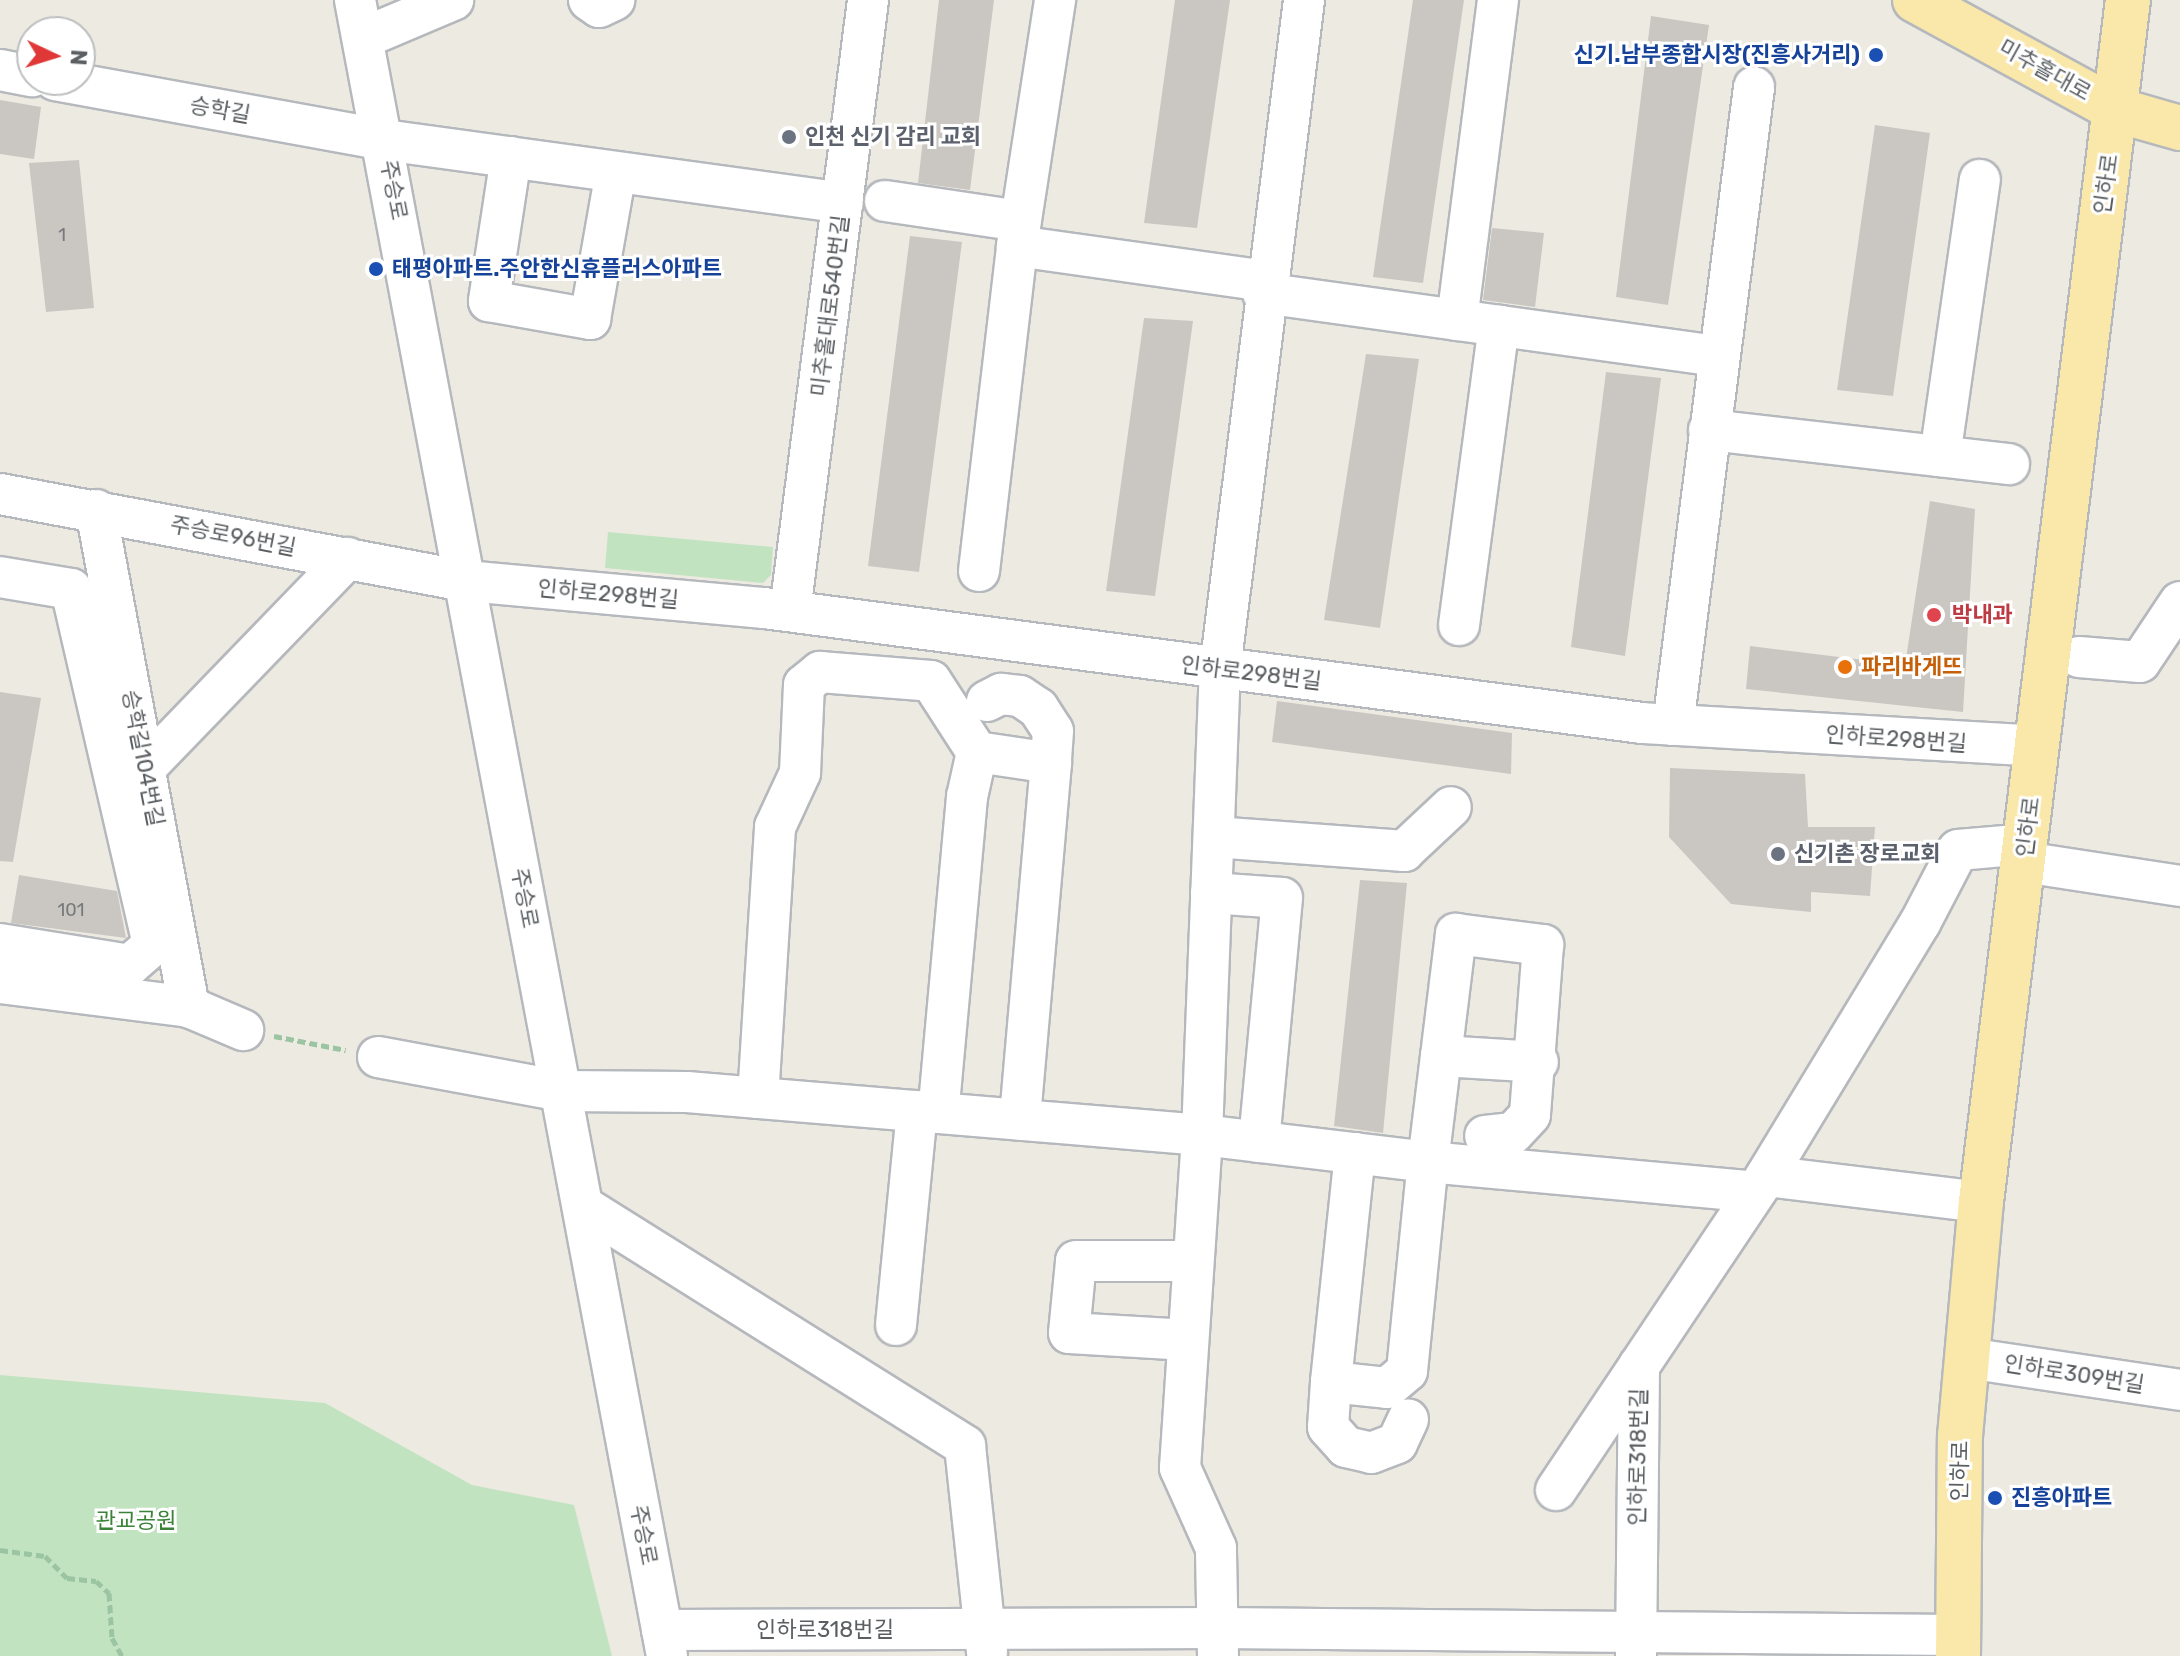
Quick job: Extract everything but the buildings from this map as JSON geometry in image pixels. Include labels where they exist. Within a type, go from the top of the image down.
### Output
[{"type":"main road","name":"인하로","points":[[1958,1645],[1960,1436],[1981,1202],[2117,110],[2128,0]]},
{"type":"main road","name":"미추홀대로","points":[[1927,3],[2117,110],[2180,128]]},
{"type":"street","points":[[359,19],[453,0]]},
{"type":"street","points":[[589,0],[599,7],[614,0]]},
{"type":"street","name":"미추홀대로540번길","points":[[790,611],[868,0]]},
{"type":"street","points":[[979,571],[1019,233],[1055,0]]},
{"type":"street","points":[[1219,1642],[1216,1548],[1180,1468],[1202,1135],[1220,669],[1264,287],[1304,0]]},
{"type":"street","points":[[1457,320],[1498,0]]},
{"type":"street","name":"주승로","points":[[359,19],[664,1643]]},
{"type":"street","name":"승학길","points":[[96,87],[384,140]]},
{"type":"street","points":[[1673,725],[1754,87]]},
{"type":"street","name":"주승로","points":[[384,140],[843,203]]},
{"type":"street","points":[[511,157],[489,301],[590,319],[616,172]]},
{"type":"street","points":[[1940,456],[1980,180]]},
{"type":"street","points":[[885,201],[1264,287],[1457,320],[1719,356]]},
{"type":"street","points":[[1459,625],[1499,326]]},
{"type":"street","points":[[1709,430],[2009,464]]},
{"type":"street","name":"주승로96번길","points":[[0,494],[466,581]]},
{"type":"street","name":"승학길104번길","points":[[96,510],[130,777],[189,1007]]},
{"type":"street","points":[[130,777],[348,558]]},
{"type":"street","points":[[0,577],[71,589],[130,777],[153,945],[130,965],[0,944]]},
{"type":"street","name":"인하로298번길","points":[[466,581],[790,611],[1220,669],[1673,725],[2038,746]]},
{"type":"street","points":[[2079,657],[2140,662],[2180,602]]},
{"type":"street","points":[[758,1098],[775,827],[800,773],[804,685],[820,672],[931,681],[977,752],[967,797],[928,1112],[896,1325]]},
{"type":"street","points":[[987,701],[1001,694],[1020,696],[1038,708],[1053,731],[1020,1120]]},
{"type":"street","points":[[977,752],[1051,763]]},
{"type":"street","points":[[1214,837],[1404,851],[1451,807]]},
{"type":"street","name":"인하로318번길","points":[[1636,1644],[1639,1366],[1760,1184],[1920,923],[1958,850],[2025,853]]},
{"type":"street","points":[[2025,853],[2180,886]]},
{"type":"street","points":[[1211,893],[1282,898],[1259,1142]]},
{"type":"street","points":[[1331,1382],[1387,1388],[1407,1371],[1428,1162],[1456,934],[1543,945],[1538,1062],[1530,1115],[1513,1133],[1485,1136]]},
{"type":"street","points":[[0,983],[189,1007],[243,1030]]},
{"type":"street","points":[[1441,1056],[1538,1062]]},
{"type":"street","points":[[378,1057],[561,1091],[758,1098],[1202,1135],[1428,1162],[1981,1202]]},
{"type":"street","points":[[1355,1153],[1328,1427],[1346,1447],[1371,1453],[1397,1443],[1408,1419]]},
{"type":"street","points":[[583,1206],[965,1446],[988,1642]]},
{"type":"street","points":[[1188,1340],[1069,1333],[1076,1261],[1193,1261]]},
{"type":"street","name":"인하로309번길","points":[[1967,1358],[2180,1390]]},
{"type":"street","points":[[1556,1490],[1639,1366]]},
{"type":"street","points":[[1276,1628],[1293,1650],[1304,1656]]},
{"type":"street","name":"인하로318번길","points":[[664,1643],[1219,1642],[1276,1628],[1592,1644],[1958,1645]]},
{"type":"path","points":[[243,1030],[378,1057]]},
{"type":"path","points":[[0,1550],[45,1556],[67,1578],[96,1581],[109,1593],[112,1638],[122,1656]]},
{"type":"green space","points":[[608,532],[773,547],[771,575],[763,583],[605,568]]},
{"type":"green space","name":"관교공원","points":[[0,1375],[325,1403],[472,1485],[574,1505],[612,1656],[0,1656]]},
{"type":"place","name":"신기.남부종합시장(진흥사거리)","points":[[1876,55]]},
{"type":"place","name":"인천 신기 감리 교회","points":[[789,137]]},
{"type":"place","name":"태평아파트.주안한신휴플러스아파트","points":[[376,269]]},
{"type":"place","name":"박내과","points":[[1934,615]]},
{"type":"place","name":"파리바게뜨","points":[[1845,667]]},
{"type":"place","name":"신기촌 장로교회","points":[[1778,854]]},
{"type":"place","name":"진흥아파트","points":[[1995,1498]]}]
